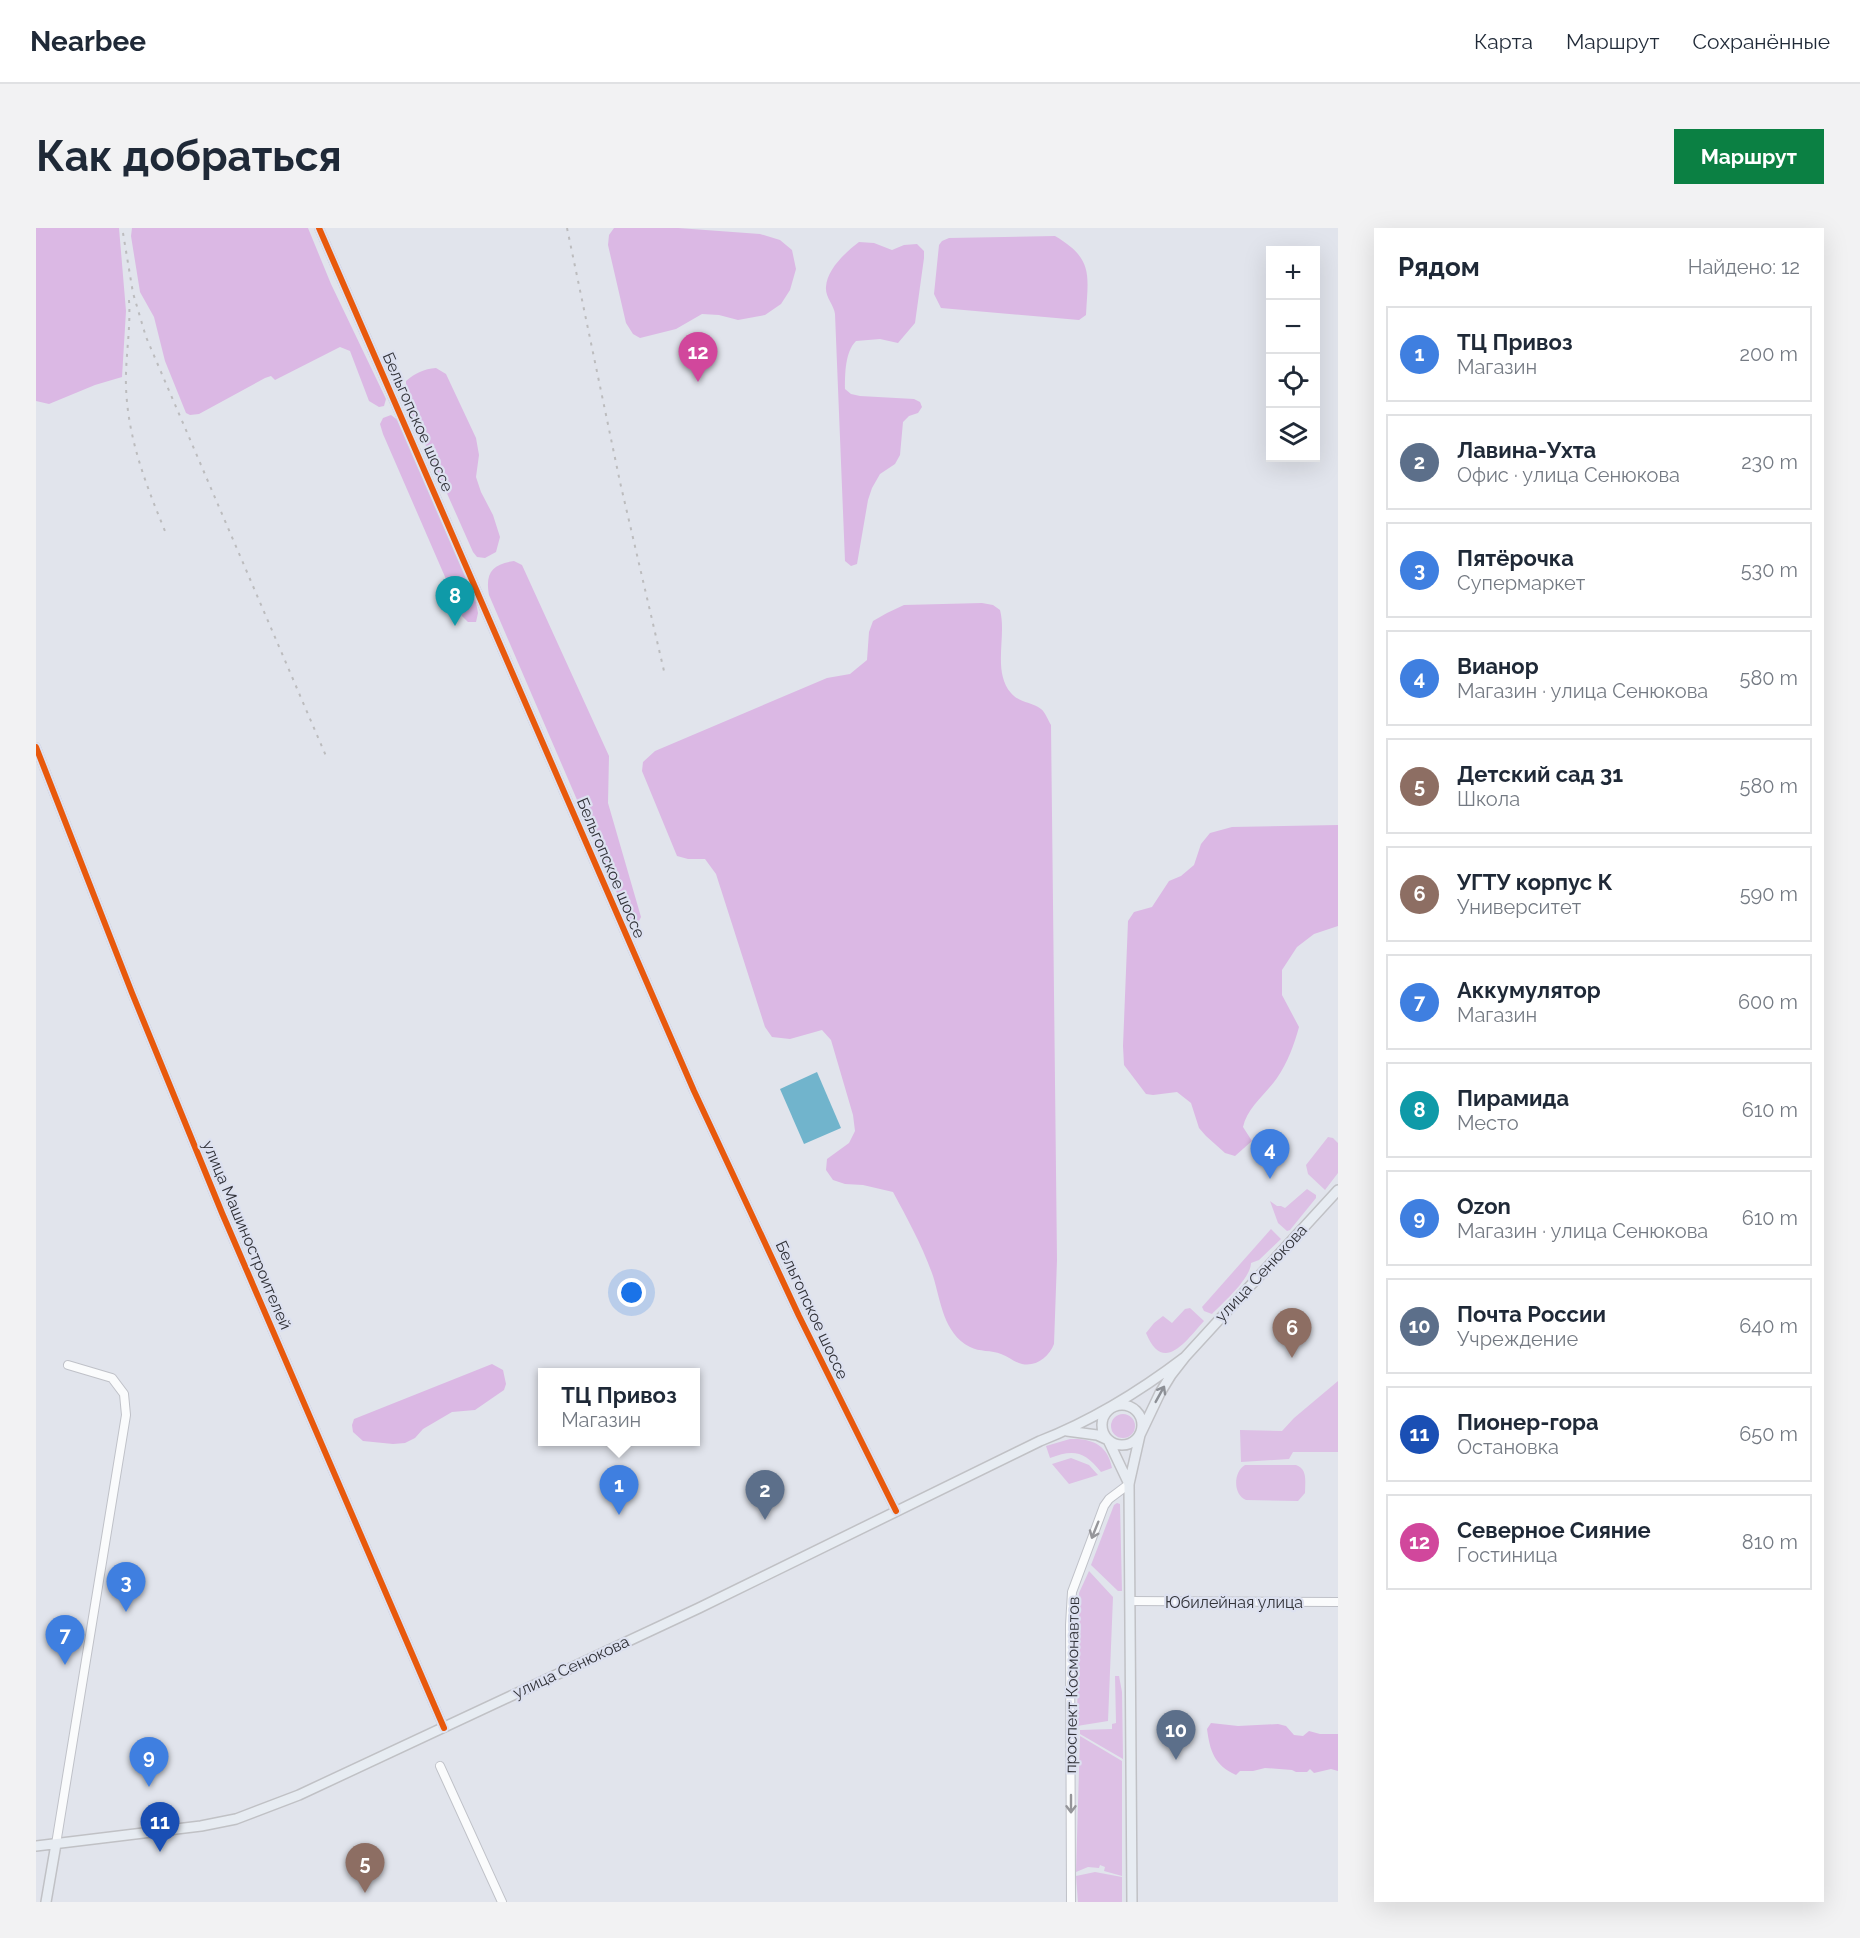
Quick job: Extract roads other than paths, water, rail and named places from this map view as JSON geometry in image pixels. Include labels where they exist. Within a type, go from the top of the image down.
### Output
[{"type":"main road","name":"улица Сенюкова","points":[[1066,1431],[1096,1435],[1124,1446],[1136,1440],[1160,1393],[1185,1357],[1338,1190]]},
{"type":"main road","name":"улица Сенюкова","points":[[36,1846],[201,1826],[236,1819],[320,1786],[699,1608],[1040,1441],[1066,1431],[1137,1393],[1185,1357]]},
{"type":"main road","points":[[1129,1484],[1101,1425],[1103,1418],[1111,1408],[1124,1405],[1136,1410],[1142,1422],[1129,1484],[1132,1902]]},
{"type":"main road","points":[[46,1902],[56,1844]]},
{"type":"street","name":"Бельгопское шоссе","points":[[319,228],[694,1091],[799,1316],[896,1511]]},
{"type":"street","name":"улица Машиностроителей","points":[[36,747],[132,993],[226,1223],[444,1728]]},
{"type":"street","points":[[56,1844],[126,1415],[124,1394],[112,1378],[68,1365]]},
{"type":"street","name":"проспект Космонавтов","points":[[1071,1902],[1070,1625],[1072,1592],[1104,1506],[1109,1499],[1129,1484]]},
{"type":"street","name":"Юбилейная улица","points":[[1130,1601],[1338,1602]]},
{"type":"street","points":[[440,1766],[502,1902]]},
{"type":"water","points":[[817,1072],[841,1128],[804,1144],[780,1089]]},
{"type":"railway","points":[[567,228],[620,482],[664,671]]},
{"type":"railway","points":[[123,233],[133,293],[146,337],[326,756]]},
{"type":"railway","points":[[129,300],[126,387],[130,426],[146,482],[167,536]]},
{"type":"place","name":"Северное Сияние","points":[[698,382]]},
{"type":"place","name":"Пирамида","points":[[455,626]]},
{"type":"place","name":"Вианор","points":[[1270,1179]]},
{"type":"place","name":"УГТУ корпус К","points":[[1292,1358]]},
{"type":"place","name":"ТЦ Привоз","points":[[619,1515]]},
{"type":"place","name":"Лавина-Ухта","points":[[765,1520]]},
{"type":"place","name":"Пятёрочка","points":[[126,1612]]},
{"type":"place","name":"Аккумулятор","points":[[65,1665]]},
{"type":"place","name":"Почта России","points":[[1176,1760]]},
{"type":"place","name":"Ozon","points":[[149,1787]]},
{"type":"place","name":"Пионер-гора","points":[[160,1852]]},
{"type":"place","name":"Детский сад 31","points":[[365,1893]]}]
